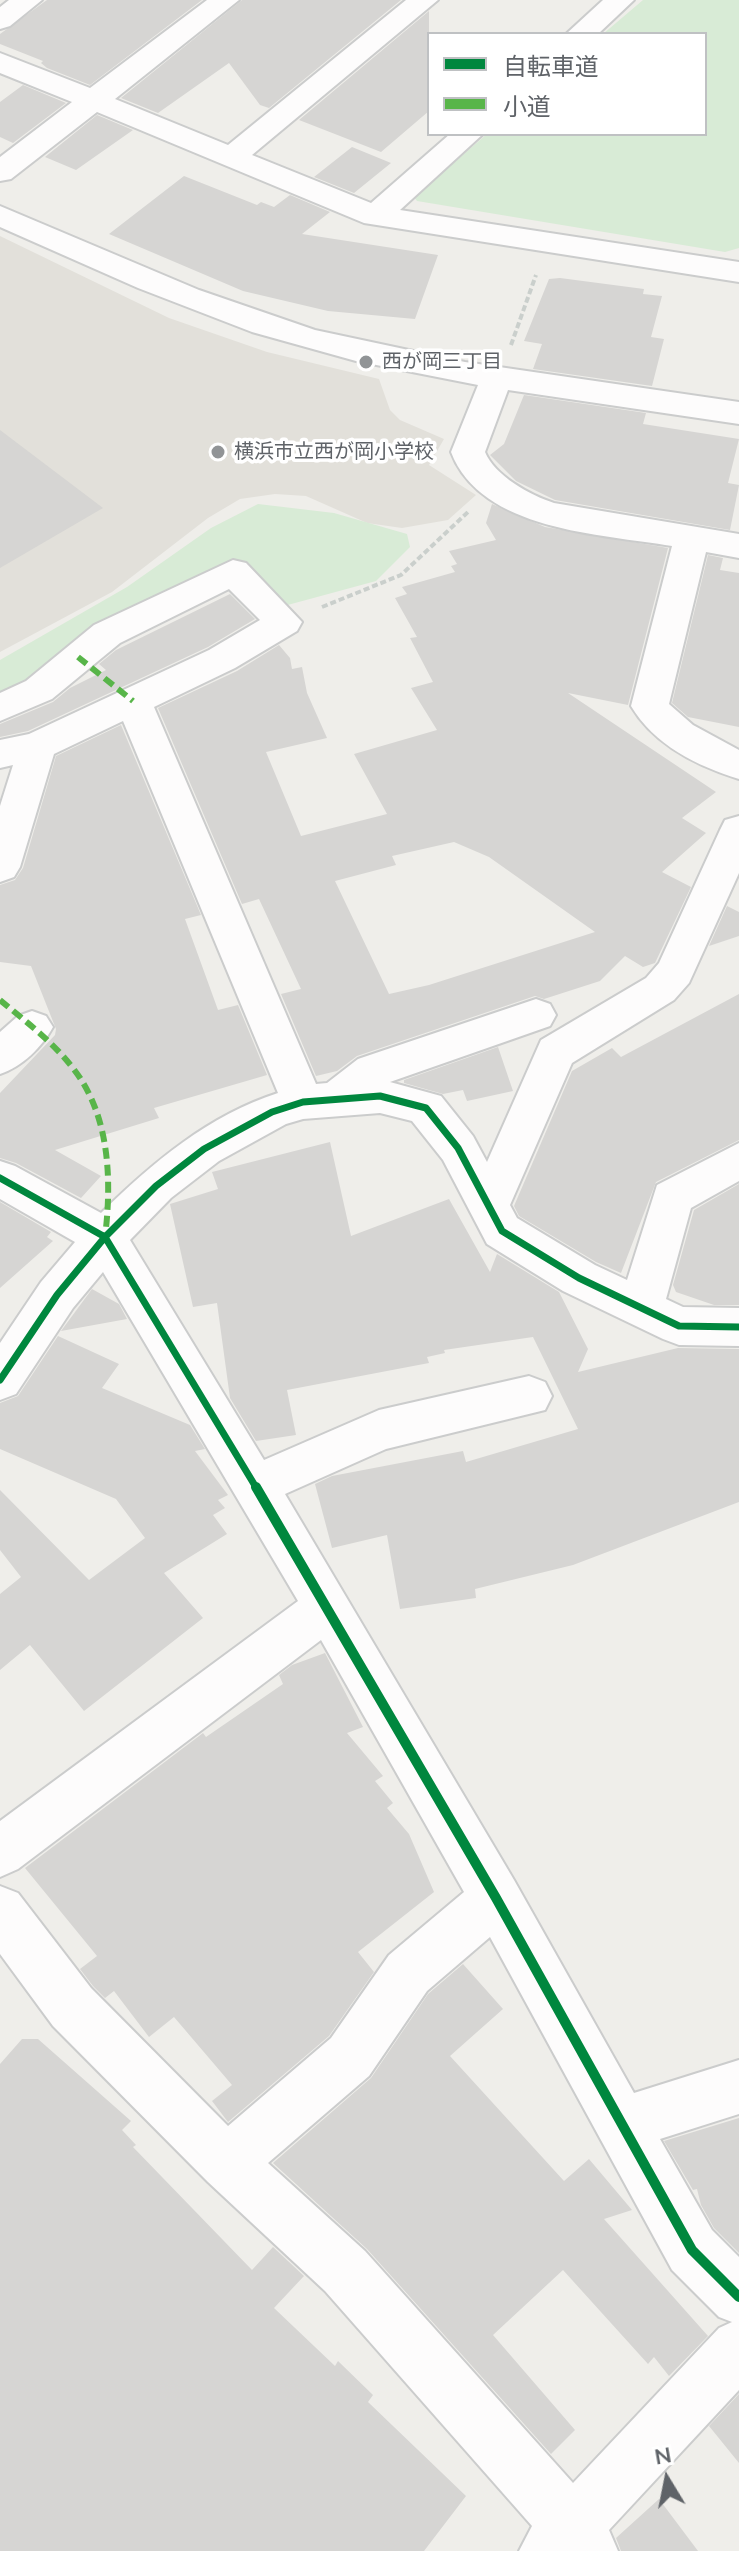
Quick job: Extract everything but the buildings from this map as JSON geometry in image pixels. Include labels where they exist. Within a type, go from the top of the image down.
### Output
[{"type":"street","points":[[0,20],[28,0]]},
{"type":"street","points":[[0,172],[225,0]]},
{"type":"street","points":[[231,157],[424,0]]},
{"type":"street","points":[[583,32],[620,0]]},
{"type":"street","points":[[0,62],[375,216],[739,272]]},
{"type":"street","points":[[375,216],[466,136]]},
{"type":"street","points":[[0,215],[222,311],[305,337],[393,358],[739,413]]},
{"type":"street","points":[[500,376],[489,395],[468,452],[475,470],[497,486],[524,505],[549,514],[739,546]]},
{"type":"street","points":[[692,538],[650,706],[665,726],[705,751],[739,765]]},
{"type":"street","points":[[0,708],[39,690],[107,634],[233,572],[284,622],[222,659],[38,746],[0,754]]},
{"type":"street","points":[[133,701],[320,1101]]},
{"type":"street","points":[[0,867],[38,746]]},
{"type":"street","points":[[490,1203],[556,1052],[660,989],[675,972],[739,830]]},
{"type":"street","points":[[320,1101],[373,1071],[536,1015]]},
{"type":"street","points":[[0,1058],[32,1027]]},
{"type":"street","points":[[0,1380],[57,1295],[105,1237],[156,1186],[204,1149],[272,1112],[320,1101],[380,1096],[426,1108],[458,1148],[490,1203],[502,1231],[579,1278],[679,1326],[739,1327]]},
{"type":"street","points":[[641,1310],[672,1197],[739,1160]]},
{"type":"street","points":[[0,1178],[105,1237],[328,1607],[496,1898],[692,2250],[739,2297]]},
{"type":"street","points":[[255,1486],[379,1430],[529,1396]]},
{"type":"street","points":[[0,1852],[328,1607]]},
{"type":"street","points":[[227,2163],[350,2057],[408,1973],[496,1898]]},
{"type":"street","points":[[0,1911],[72,2007],[227,2163],[345,2271],[569,2542],[739,2348]]},
{"type":"street","points":[[623,2123],[739,2087]]},
{"type":"path","points":[[500,376],[530,296]]},
{"type":"path","points":[[284,622],[401,575],[497,486]]},
{"type":"shaded area","name":"横浜市立西が岡小学校","points":[[0,236],[169,318],[267,352],[379,379],[390,410],[400,420],[444,439],[429,465],[476,495],[448,520],[402,528],[367,523],[306,496],[275,494],[240,499],[208,518],[112,592],[0,652]]},
{"type":"green space","points":[[643,0],[739,0],[739,248],[725,252],[417,201],[414,197],[485,136],[707,136],[707,32],[605,32]]},
{"type":"green space","points":[[258,504],[334,513],[407,534],[410,547],[376,581],[284,606],[233,559],[163,592],[94,632],[0,699],[0,660],[127,587],[211,528]]},
{"type":"marked path","points":[[78,657],[133,701]]},
{"type":"marked path","points":[[0,1000],[65,1058],[81,1079],[90,1098],[98,1117],[106,1156],[109,1196],[105,1237]]},
{"type":"cycle path","points":[[0,1380],[57,1295],[105,1237],[156,1186],[204,1149],[272,1112],[303,1102],[380,1096],[426,1108],[458,1148],[502,1231],[579,1278],[679,1326],[739,1327]]},
{"type":"cycle path","points":[[0,1178],[105,1237],[328,1607],[496,1898],[692,2250],[739,2297]]},
{"type":"place","name":"西が岡三丁目","points":[[366,362]]},
{"type":"place","name":"横浜市立西が岡小学校","points":[[218,452]]}]
